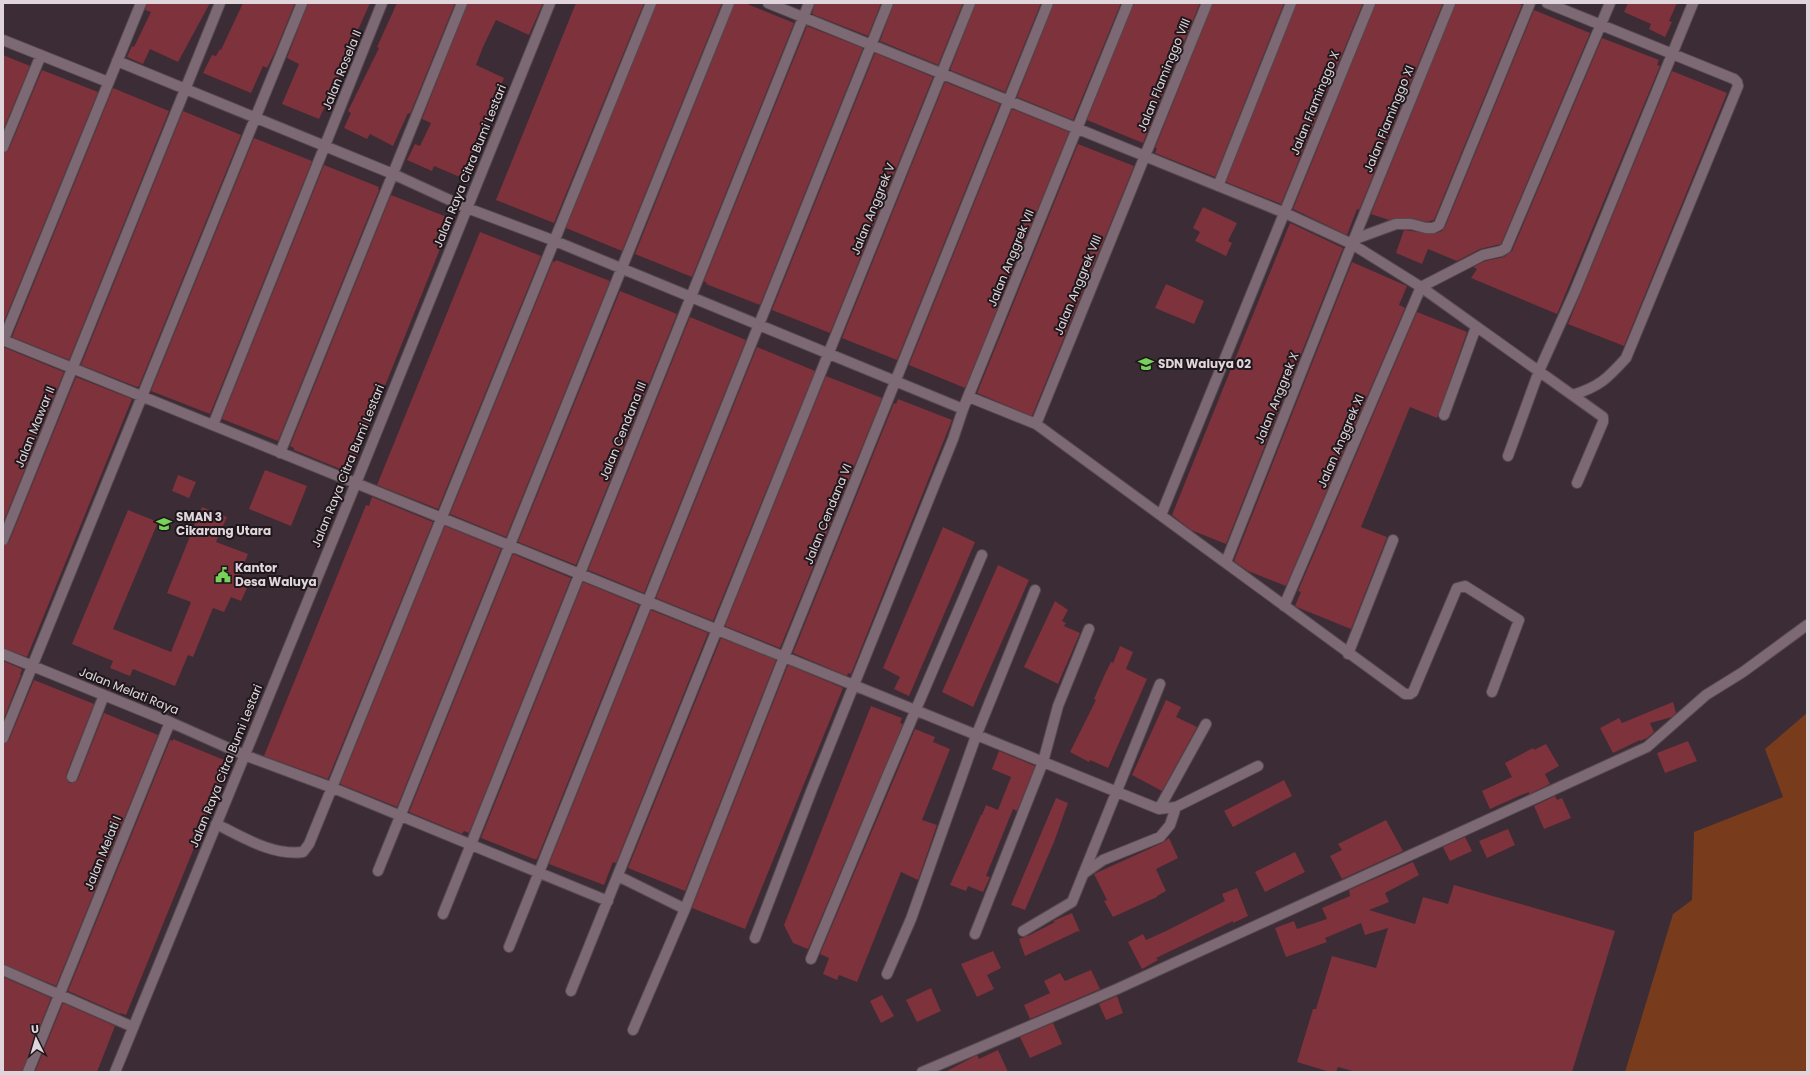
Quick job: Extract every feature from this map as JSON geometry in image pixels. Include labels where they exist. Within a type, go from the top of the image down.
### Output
[{"type":"street","points":[[141,3],[3,340],[1158,809],[1176,807],[1258,766]]},
{"type":"street","name":"Jalan Mawar II","points":[[3,540],[220,3]]},
{"type":"street","points":[[3,738],[302,3]]},
{"type":"street","name":"Jalan Rosela II","points":[[213,426],[382,3]]},
{"type":"street","points":[[280,453],[462,3]]},
{"type":"street","name":"Jalan Raya Citra Bumi Lestari","points":[[115,1072],[356,483],[550,3]]},
{"type":"street","points":[[216,824],[264,848],[292,853],[303,852],[309,844],[651,3]]},
{"type":"street","points":[[378,871],[729,3]]},
{"type":"street","points":[[768,3],[1353,241],[1421,287],[1603,417],[1603,422],[1577,483]]},
{"type":"street","name":"Jalan Cendana III","points":[[443,914],[809,3]]},
{"type":"street","points":[[509,947],[888,3]]},
{"type":"street","name":"Jalan Anggrek V","points":[[572,991],[970,3]]},
{"type":"street","name":"Jalan Cendana VI","points":[[633,1030],[685,909],[784,657],[1048,3]]},
{"type":"street","name":"Jalan Anggrek VII","points":[[756,938],[793,836],[855,686],[953,439],[963,409],[1128,3]]},
{"type":"street","name":"Jalan Flaminggo VIII","points":[[1145,156],[1207,3]]},
{"type":"street","points":[[1218,186],[1291,3]]},
{"type":"street","name":"Jalan Flaminggo X","points":[[1161,515],[1370,3]]},
{"type":"street","name":"Jalan Flaminggo XI","points":[[1353,241],[1450,3]]},
{"type":"street","points":[[1353,241],[1396,224],[1411,224],[1426,228],[1433,228],[1439,225],[1530,3]]},
{"type":"street","points":[[1547,3],[1734,79],[1738,86],[1626,358],[1610,376],[1592,388],[1573,395]]},
{"type":"street","points":[[1421,287],[1483,255],[1501,251],[1506,248],[1610,3]]},
{"type":"street","points":[[1508,456],[1539,371],[1575,291],[1693,3]]},
{"type":"street","points":[[3,40],[108,82]]},
{"type":"street","points":[[3,147],[41,55]]},
{"type":"street","points":[[117,61],[393,174],[467,208],[622,268],[963,409]]},
{"type":"street","name":"Jalan Anggrek VIII","points":[[1036,424],[1145,156]]},
{"type":"street","name":"Jalan Anggrek X","points":[[1226,562],[1353,241]]},
{"type":"street","name":"Jalan Anggrek XI","points":[[1284,606],[1421,287]]},
{"type":"street","points":[[1444,415],[1476,327]]},
{"type":"street","points":[[969,397],[1036,424],[1226,562],[1348,654],[1405,694],[1414,692],[1457,588],[1465,586],[1519,620],[1492,692]]},
{"type":"street","points":[[1348,654],[1393,540]]},
{"type":"street","points":[[811,959],[886,777],[916,711],[982,555]]},
{"type":"street","points":[[887,974],[911,919],[976,736],[1035,590]]},
{"type":"street","points":[[922,1072],[1117,988],[1647,747],[1706,695],[1743,672],[1807,624]]},
{"type":"street","points":[[975,934],[1043,762],[1058,706],[1088,629]]},
{"type":"street","name":"Jalan Melati Raya","points":[[3,654],[170,722],[244,755],[333,788],[608,901]]},
{"type":"street","points":[[1023,931],[1072,902],[1160,684]]},
{"type":"street","points":[[72,777],[104,695]]},
{"type":"street","name":"Jalan Melati I","points":[[28,1072],[61,994],[170,722]]},
{"type":"street","points":[[1158,809],[1206,724]]},
{"type":"street","points":[[1083,874],[1103,860],[1160,837],[1170,825],[1176,807]]},
{"type":"street","points":[[618,876],[685,909]]},
{"type":"street","points":[[3,970],[61,994],[133,1027]]},
{"type":"shaded area","points":[[1807,713],[1807,1072],[1625,1072],[1673,914],[1692,900],[1694,832],[1783,797],[1765,749]]},
{"type":"building","points":[[147,3],[210,3],[178,62],[150,49],[143,64],[127,57],[132,46],[134,47],[151,12],[145,10]]},
{"type":"building","points":[[243,3],[295,3],[275,52],[267,68],[263,66],[251,93],[203,73],[212,55],[216,56],[220,49],[221,50]]},
{"type":"building","points":[[308,3],[370,3],[353,41],[355,42],[319,119],[282,104],[299,64],[287,58]]},
{"type":"building","points":[[397,3],[455,3],[410,114],[408,113],[393,146],[370,134],[367,139],[344,128],[351,113],[348,111],[379,48],[377,47]]},
{"type":"building","points":[[468,3],[543,3],[529,35],[496,20],[483,47],[476,65],[504,78],[478,141],[460,177],[434,166],[432,171],[407,160],[415,144],[420,146],[431,123],[422,119]]},
{"type":"building","points":[[576,3],[644,3],[554,223],[496,200]]},
{"type":"building","points":[[657,3],[722,3],[622,251],[566,228]]},
{"type":"building","points":[[735,3],[745,3],[794,23],[692,277],[635,254]]},
{"type":"building","points":[[815,3],[881,3],[868,36],[812,14]]},
{"type":"building","points":[[894,3],[963,3],[938,65],[880,41]]},
{"type":"building","points":[[976,3],[1041,3],[1005,92],[950,70]]},
{"type":"building","points":[[1054,3],[1121,3],[1073,120],[1017,97]]},
{"type":"building","points":[[1134,3],[1200,3],[1143,143],[1087,120]]},
{"type":"building","points":[[1213,3],[1284,3],[1215,177],[1155,153],[1157,148],[1155,148]]},
{"type":"building","points":[[1297,3],[1363,3],[1281,204],[1226,182]]},
{"type":"building","points":[[1376,3],[1443,3],[1359,210],[1357,209],[1347,235],[1293,209]]},
{"type":"building","points":[[1456,3],[1517,3],[1522,5],[1434,220],[1427,222],[1411,218],[1396,218],[1389,220],[1371,214]]},
{"type":"building","points":[[1628,3],[1677,3],[1669,21],[1672,22],[1665,37],[1649,29],[1651,24],[1624,12]]},
{"type":"building","points":[[1534,10],[1590,33],[1501,244],[1480,249],[1457,261],[1428,249],[1422,264],[1396,253],[1404,230],[1433,234],[1442,231],[1445,227]]},
{"type":"building","points":[[807,26],[863,48],[760,305],[706,284],[707,283],[704,281]]},
{"type":"building","points":[[1602,38],[1659,60],[1657,65],[1660,66],[1557,314],[1471,278],[1477,269],[1473,267],[1485,261],[1504,257],[1512,251]]},
{"type":"building","points":[[875,53],[933,77],[830,333],[772,310]]},
{"type":"building","points":[[3,55],[30,66],[3,130]]},
{"type":"building","points":[[42,70],[98,92],[3,324],[3,153],[9,149]]},
{"type":"building","points":[[1672,71],[1727,93],[1624,346],[1568,324]]},
{"type":"building","points":[[945,82],[1000,104],[897,360],[842,338]]},
{"type":"building","points":[[113,88],[169,111],[69,360],[12,337]]},
{"type":"building","points":[[1012,109],[1069,132],[965,388],[909,365]]},
{"type":"building","points":[[183,111],[241,135],[139,386],[137,387],[81,365]]},
{"type":"building","points":[[254,138],[312,161],[210,414],[151,391]]},
{"type":"building","points":[[1078,144],[1134,166],[1032,416],[977,393]]},
{"type":"building","points":[[324,165],[379,187],[379,190],[278,441],[222,419]]},
{"type":"building","points":[[391,195],[452,219],[350,473],[294,450],[294,448],[290,446]]},
{"type":"building","points":[[1203,207],[1237,223],[1228,241],[1232,243],[1226,256],[1195,241],[1200,232],[1193,228]]},
{"type":"building","points":[[1290,223],[1343,248],[1226,544],[1191,530],[1172,515]]},
{"type":"building","points":[[480,232],[541,256],[438,509],[377,485]]},
{"type":"building","points":[[556,260],[610,281],[506,537],[450,514],[553,261],[555,262]]},
{"type":"building","points":[[1352,262],[1407,286],[1399,305],[1405,308],[1286,586],[1248,571],[1234,561]]},
{"type":"building","points":[[1166,284],[1204,301],[1194,324],[1155,308]]},
{"type":"building","points":[[620,291],[677,314],[576,565],[518,542]]},
{"type":"building","points":[[1417,312],[1467,332],[1437,418],[1410,407],[1361,527],[1387,537],[1351,629],[1295,606],[1301,592],[1298,591]]},
{"type":"building","points":[[690,317],[746,340],[644,593],[588,570]]},
{"type":"building","points":[[3,347],[64,372],[3,523]]},
{"type":"building","points":[[757,347],[815,371],[713,621],[656,598]]},
{"type":"building","points":[[826,376],[882,398],[780,648],[725,626]]},
{"type":"building","points":[[76,377],[132,399],[27,657],[3,648],[3,546],[9,542]]},
{"type":"building","points":[[898,399],[952,420],[851,674],[848,673],[847,676],[793,653],[894,403],[896,404]]},
{"type":"building","points":[[265,470],[307,486],[291,526],[249,509]]},
{"type":"building","points":[[178,475],[196,482],[189,498],[172,491]]},
{"type":"building","points":[[372,497],[433,522],[328,779],[264,756],[366,505],[369,506]]},
{"type":"building","points":[[202,507],[227,517],[216,542],[248,554],[236,584],[247,588],[241,601],[231,597],[224,612],[213,608],[193,657],[188,655],[175,686],[133,669],[130,676],[110,668],[113,661],[72,644],[128,510],[158,522],[113,629],[171,652],[191,602],[167,593]]},
{"type":"building","points":[[445,526],[501,549],[397,807],[340,784]]},
{"type":"building","points":[[943,527],[975,542],[909,696],[894,689],[900,677],[883,668]]},
{"type":"building","points":[[513,554],[571,578],[469,833],[464,831],[462,834],[409,812]]},
{"type":"building","points":[[998,565],[1029,580],[973,707],[942,692]]},
{"type":"building","points":[[583,582],[639,605],[537,859],[534,859],[481,838]]},
{"type":"building","points":[[1055,601],[1068,610],[1062,621],[1066,623],[1064,626],[1080,633],[1058,684],[1024,667]]},
{"type":"building","points":[[651,610],[708,633],[616,863],[613,862],[604,885],[549,864]]},
{"type":"building","points":[[721,638],[776,660],[685,891],[628,868]]},
{"type":"building","points":[[1120,646],[1133,652],[1126,669],[1147,679],[1108,768],[1090,760],[1089,762],[1070,752],[1096,700],[1094,699],[1105,674],[1111,662],[1113,663]]},
{"type":"building","points":[[3,661],[22,669],[3,721]]},
{"type":"building","points":[[788,665],[843,688],[745,929],[692,908]]},
{"type":"building","points":[[34,680],[94,704],[66,775],[69,783],[73,783],[78,779],[104,713],[158,735],[56,986],[3,964],[3,744],[9,740]]},
{"type":"building","points":[[1166,700],[1181,707],[1176,717],[1197,727],[1162,791],[1132,775]]},
{"type":"building","points":[[1673,702],[1676,713],[1672,717],[1650,723],[1654,732],[1647,738],[1613,753],[1600,728],[1619,718],[1622,723]]},
{"type":"building","points":[[871,706],[902,718],[900,723],[903,724],[808,949],[793,943],[784,925]]},
{"type":"building","points":[[915,729],[935,737],[933,742],[950,749],[922,820],[937,825],[918,880],[901,872],[857,982],[839,975],[837,980],[823,974],[829,958],[820,954]]},
{"type":"building","points":[[173,739],[229,762],[126,1015],[120,1014],[68,991],[170,740],[173,741]]},
{"type":"building","points":[[1688,741],[1697,761],[1665,773],[1657,753]]},
{"type":"building","points":[[1546,744],[1559,766],[1545,774],[1550,784],[1490,809],[1482,791],[1512,777],[1505,763],[1533,748],[1534,750]]},
{"type":"building","points":[[999,751],[1035,766],[1017,811],[1013,809],[986,876],[990,877],[983,892],[968,886],[966,891],[950,885],[986,805],[998,810],[1011,777],[992,769]]},
{"type":"building","points":[[1284,780],[1292,796],[1233,827],[1224,811]]},
{"type":"building","points":[[1555,796],[1557,800],[1562,798],[1571,818],[1544,829],[1534,806]]},
{"type":"building","points":[[1056,798],[1068,803],[1054,842],[1025,910],[1011,905]]},
{"type":"building","points":[[1386,820],[1403,851],[1342,879],[1330,856],[1342,850],[1338,844]]},
{"type":"building","points":[[1508,829],[1515,845],[1487,858],[1479,841]]},
{"type":"building","points":[[1465,837],[1472,851],[1450,861],[1443,847]]},
{"type":"building","points":[[1169,838],[1178,858],[1156,869],[1166,891],[1157,897],[1113,917],[1104,901],[1107,900],[1094,874],[1162,843]]},
{"type":"building","points":[[1295,852],[1305,872],[1265,892],[1255,872]]},
{"type":"building","points":[[1413,862],[1419,875],[1385,893],[1389,902],[1369,910],[1415,924],[1423,897],[1448,904],[1454,885],[1615,931],[1572,1072],[1356,1072],[1338,1067],[1336,1072],[1330,1072],[1297,1062],[1313,1009],[1316,1009],[1332,956],[1376,968],[1388,928],[1365,935],[1361,923],[1325,938],[1327,942],[1286,957],[1275,928],[1294,921],[1297,929],[1327,919],[1322,908],[1350,896],[1349,890]]},
{"type":"building","points":[[1237,888],[1248,916],[1233,923],[1233,921],[1156,958],[1158,960],[1142,969],[1128,942],[1143,934],[1146,940],[1166,931],[1225,901],[1222,894]]},
{"type":"building","points":[[1072,913],[1080,932],[1078,931],[1025,956],[1019,939],[1030,935],[1055,922],[1053,921]]},
{"type":"building","points":[[993,951],[1001,968],[987,975],[994,989],[977,997],[961,964]]},
{"type":"building","points":[[1091,970],[1100,989],[1030,1019],[1024,1005],[1050,993],[1044,981],[1060,973],[1065,981]]},
{"type":"building","points":[[3,977],[51,998],[22,1072],[3,1072]]},
{"type":"building","points":[[931,988],[941,1011],[917,1022],[906,1000]]},
{"type":"building","points":[[882,995],[894,1016],[881,1023],[870,1001]]},
{"type":"building","points":[[1117,996],[1123,1013],[1106,1020],[1099,1004]]},
{"type":"building","points":[[63,1003],[115,1026],[97,1072],[35,1072]]},
{"type":"building","points":[[1053,1023],[1062,1044],[1030,1058],[1020,1037]]},
{"type":"building","points":[[998,1050],[1008,1072],[945,1072],[977,1055],[979,1059]]},
{"type":"place","name":"SDN Waluya 02","points":[[1146,364]]},
{"type":"place","name":"SMAN 3 Cikarang Utara","points":[[164,524]]},
{"type":"place","name":"Kantor Desa Waluya","points":[[223,575]]}]
